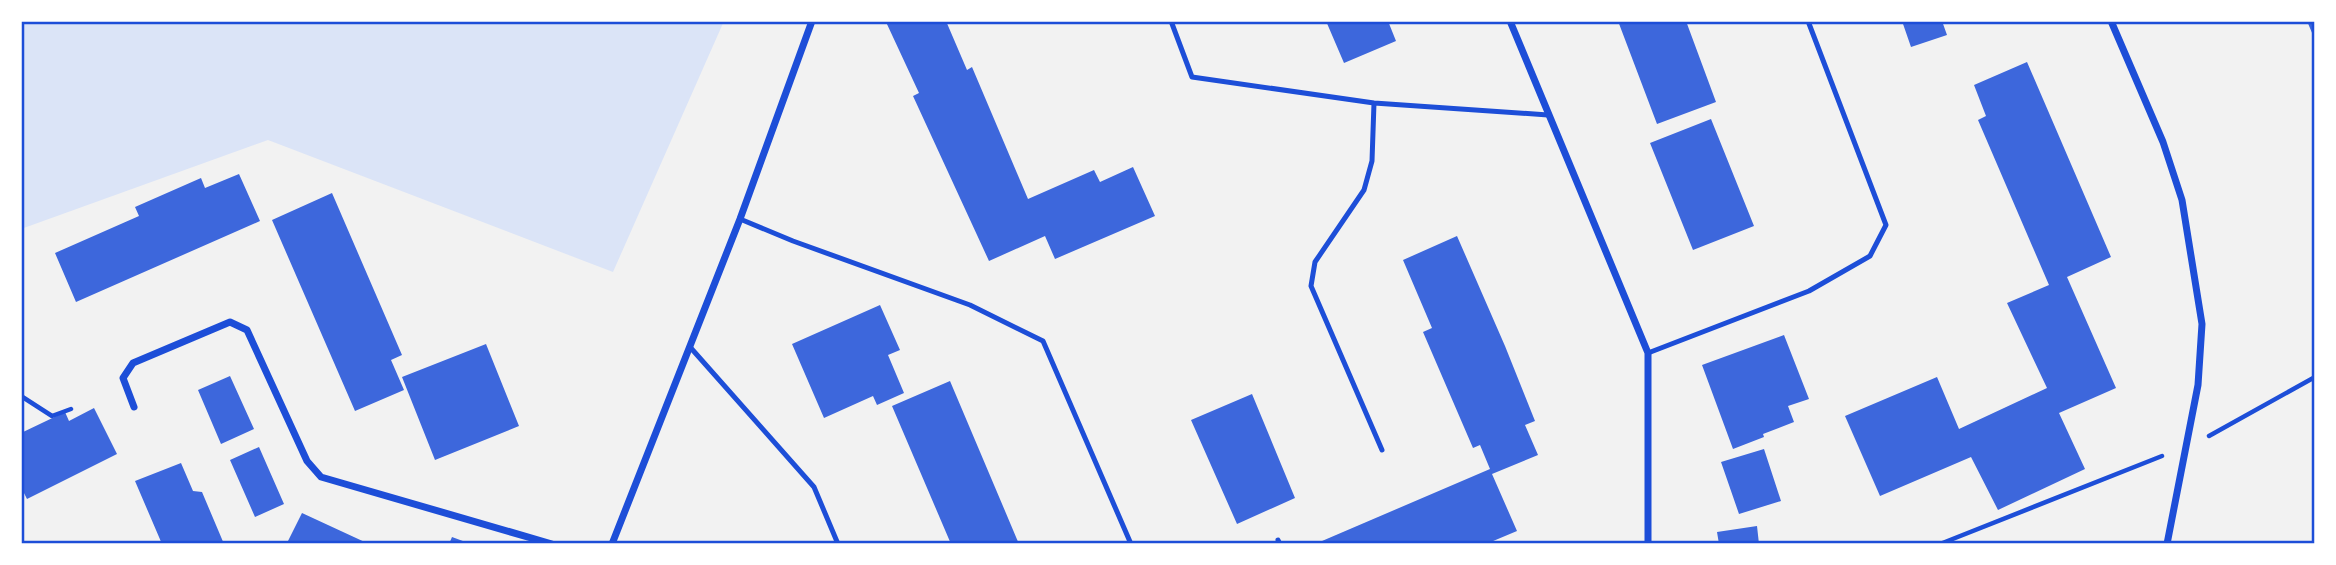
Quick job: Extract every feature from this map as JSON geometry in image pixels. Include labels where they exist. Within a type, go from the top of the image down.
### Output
[{"type":"street","points":[[612,544],[740,219],[812,21]]},
{"type":"street","points":[[1510,21],[1648,353],[1648,544]]},
{"type":"street","points":[[2111,21],[2163,142],[2182,200],[2202,324],[2197,386],[2167,544]]},
{"type":"street","points":[[134,407],[123,377],[133,363],[230,322],[247,330],[307,461],[321,477],[552,544]]},
{"type":"lane","points":[[1171,21],[1192,77],[1374,103],[1548,115]]},
{"type":"lane","points":[[1648,353],[1808,291],[1870,257],[1886,225],[1808,21]]},
{"type":"lane","points":[[1374,103],[1372,161],[1364,190],[1315,262],[1311,286],[1382,450]]},
{"type":"lane","points":[[740,219],[970,305],[1043,341],[1130,544]]},
{"type":"lane","points":[[690,347],[814,487],[838,544]]},
{"type":"path","points":[[1940,544],[2185,447],[2225,429],[2315,377]]},
{"type":"path","points":[[21,396],[52,416],[71,409]]},
{"type":"shaded area","points":[[21,21],[724,21],[613,272],[268,140],[21,229]]},
{"type":"building","points":[[946,21],[967,70],[972,67],[1028,199],[1094,170],[1100,182],[1133,167],[1155,216],[1055,259],[1045,236],[989,261],[913,96],[919,93],[886,22]]},
{"type":"building","points":[[1326,21],[1388,21],[1396,41],[1344,63]]},
{"type":"building","points":[[1618,21],[1686,21],[1716,102],[1657,124]]},
{"type":"building","points":[[1902,21],[1942,21],[1947,35],[1911,47]]},
{"type":"building","points":[[2307,21],[2315,21],[2315,40]]},
{"type":"building","points":[[2027,62],[2111,257],[2067,277],[2116,388],[2059,413],[2085,469],[1998,510],[1971,457],[1880,496],[1845,416],[1937,377],[1959,429],[2047,388],[2007,303],[2049,285],[1978,120],[1986,116],[1974,85]]},
{"type":"building","points":[[1711,119],[1754,226],[1693,250],[1650,143]]},
{"type":"building","points":[[239,174],[260,221],[76,302],[55,253],[139,216],[135,207],[201,178],[205,188]]},
{"type":"building","points":[[332,193],[402,355],[391,360],[404,390],[355,411],[272,220]]},
{"type":"building","points":[[1457,236],[1535,421],[1525,425],[1538,455],[1492,474],[1517,531],[1486,544],[1315,544],[1490,469],[1480,445],[1473,448],[1423,332],[1432,328],[1403,260]]},
{"type":"building","points":[[880,305],[900,350],[888,355],[904,393],[877,405],[873,396],[824,418],[792,344]]},
{"type":"building","points":[[1784,335],[1809,399],[1788,406],[1794,422],[1733,449],[1702,365]]},
{"type":"building","points":[[486,344],[519,426],[435,460],[402,377]]},
{"type":"building","points":[[230,376],[254,429],[221,444],[198,390]]},
{"type":"building","points":[[950,381],[1019,544],[951,544],[892,406]]},
{"type":"building","points":[[1252,394],[1295,498],[1237,524],[1191,420]]},
{"type":"building","points":[[94,408],[117,454],[27,499],[21,487],[21,433],[65,412],[69,421]]},
{"type":"building","points":[[259,447],[284,504],[255,517],[230,460]]},
{"type":"building","points":[[1764,449],[1781,501],[1739,514],[1721,462]]},
{"type":"building","points":[[181,463],[193,491],[202,492],[224,544],[162,544],[135,481]]},
{"type":"building","points":[[302,513],[369,544],[287,543]]},
{"type":"building","points":[[1757,526],[1759,544],[1719,544],[1717,532]]},
{"type":"building","points":[[452,537],[471,544],[449,544]]}]
